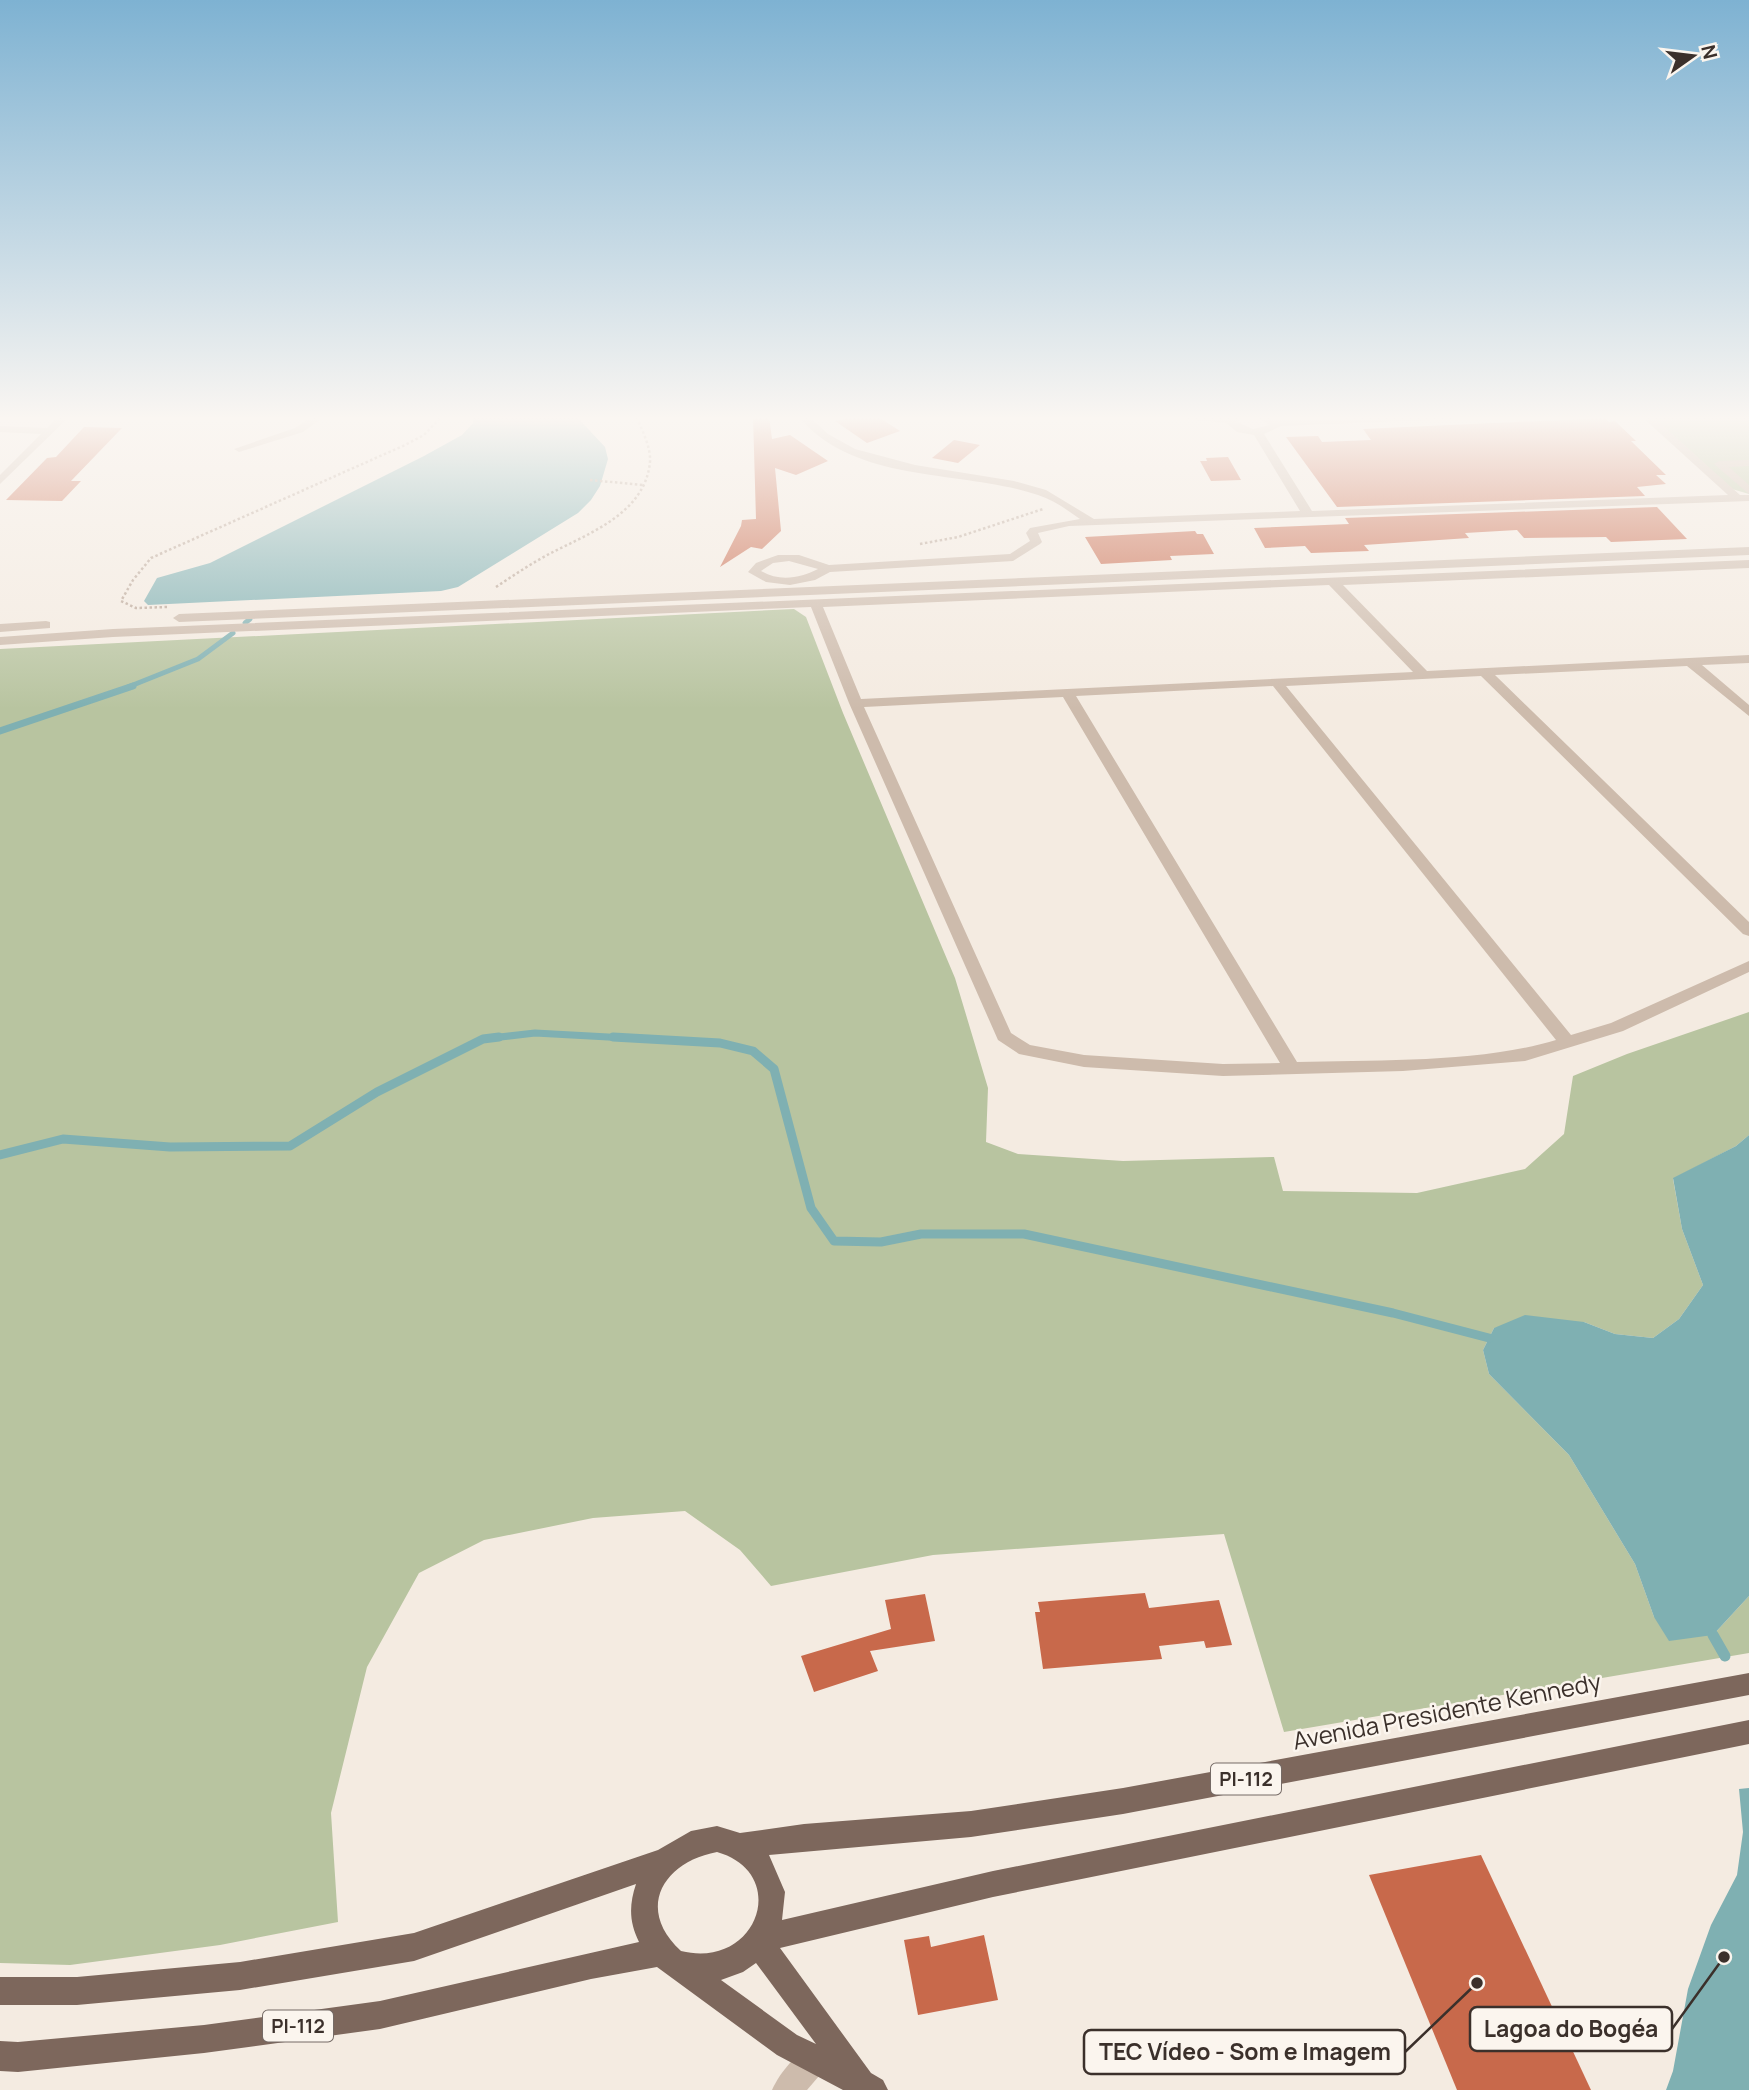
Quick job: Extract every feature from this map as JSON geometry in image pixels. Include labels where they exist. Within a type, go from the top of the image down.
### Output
[{"type":"main road","name":"Avenida Presidente Kennedy","points":[[738,1846],[804,1837],[971,1824],[1123,1801],[1749,1684]]},
{"type":"main road","name":"PI-112","points":[[0,2056],[18,2057],[204,2039],[380,2015],[592,1965],[668,1958],[689,1968],[718,1968],[744,1956],[759,1940],[993,1884],[1749,1732]]},
{"type":"main road","name":"PI-112","points":[[0,1991],[77,1991],[240,1976],[414,1947],[662,1862],[681,1847],[692,1843],[716,1840],[738,1846]]},
{"type":"main road","points":[[738,1846],[756,1857],[768,1877],[772,1905],[759,1940],[867,2086]]},
{"type":"main road","points":[[662,1862],[647,1887],[643,1915],[652,1942],[668,1958],[787,2045],[867,2086]]},
{"type":"street","points":[[1079,514],[1093,523]]},
{"type":"street","points":[[827,569],[817,563],[798,559],[772,559],[760,564],[754,572],[762,579],[784,581],[811,577],[827,569],[1013,557],[1036,542],[1032,533],[1034,530],[1063,523],[1321,514]]},
{"type":"street","points":[[756,600],[816,604],[836,597],[1749,551]]},
{"type":"street","points":[[0,628],[31,632],[756,600],[1333,582],[1749,564]]},
{"type":"street","points":[[1333,582],[1423,674]]},
{"type":"street","points":[[816,604],[856,702],[1004,1036],[1025,1051],[1084,1061],[1223,1070],[1403,1065],[1525,1055],[1617,1027],[1749,966]]},
{"type":"street","points":[[0,641],[31,632]]},
{"type":"street","points":[[856,702],[1749,659]]},
{"type":"street","points":[[1690,662],[1749,712]]},
{"type":"street","points":[[1484,672],[1749,931]]},
{"type":"street","points":[[1276,682],[1567,1042]]},
{"type":"street","points":[[1067,692],[1292,1068]]},
{"type":"street","points":[[787,2090],[815,2059]]},
{"type":"path","points":[[179,607],[138,609],[125,606],[121,601],[133,579],[151,558],[251,514]]},
{"type":"path","points":[[491,590],[621,514]]},
{"type":"path","points":[[911,545],[958,537],[1030,514]]},
{"type":"green space","points":[[794,609],[806,617],[843,713],[955,978],[988,1088],[986,1142],[1018,1154],[1123,1161],[1274,1157],[1283,1191],[1417,1193],[1525,1169],[1564,1134],[1573,1076],[1627,1054],[1749,1012],[1749,1135],[1736,1146],[1673,1179],[1682,1229],[1703,1285],[1679,1319],[1653,1338],[1615,1334],[1584,1322],[1494,1328],[1483,1350],[1489,1374],[1569,1455],[1635,1564],[1654,1617],[1713,1635],[1749,1596],[1749,1653],[1284,1732],[1224,1534],[933,1555],[771,1586],[740,1550],[685,1511],[593,1518],[484,1540],[419,1573],[367,1667],[331,1813],[338,1922],[220,1945],[70,1965],[0,1963],[0,649]]},
{"type":"water","points":[[309,514],[577,514],[458,587],[441,591],[148,605],[144,601],[157,578],[210,563]]},
{"type":"water","points":[[1749,1135],[1749,1596],[1713,1635],[1669,1641],[1654,1617],[1635,1564],[1569,1455],[1489,1374],[1483,1350],[1494,1328],[1525,1315],[1584,1322],[1615,1334],[1653,1338],[1679,1319],[1703,1285],[1682,1229],[1673,1178],[1736,1146]]},
{"type":"water","points":[[1749,1788],[1749,2090],[1666,2090],[1673,2071],[1688,1989],[1711,1925],[1737,1875],[1743,1832],[1739,1789]]},
{"type":"building","points":[[756,514],[779,514],[781,531],[762,549],[751,547],[720,567],[742,520],[756,519]]},
{"type":"building","points":[[1472,514],[1663,514],[1687,539],[1611,542],[1606,537],[1524,538],[1517,530],[1465,533],[1469,538],[1364,545],[1369,551],[1311,553],[1305,546],[1265,548],[1254,528],[1349,524],[1345,518]]},
{"type":"building","points":[[1195,531],[1197,534],[1203,534],[1214,554],[1170,556],[1172,560],[1101,564],[1085,537]]},
{"type":"building","points":[[1145,1593],[1149,1608],[1219,1600],[1232,1645],[1206,1648],[1204,1641],[1159,1646],[1162,1659],[1043,1669],[1035,1612],[1040,1612],[1038,1602]]},
{"type":"building","points":[[925,1594],[935,1641],[870,1651],[878,1671],[814,1692],[801,1656],[891,1629],[885,1600]]},
{"type":"building","points":[[1481,1855],[1591,2090],[1457,2090],[1369,1875]]},
{"type":"building","points":[[984,1935],[998,2000],[918,2015],[904,1940],[929,1936],[931,1947]]},
{"type":"waterway","points":[[245,623],[250,619]]},
{"type":"waterway","points":[[128,687],[198,659],[233,633]]},
{"type":"waterway","points":[[0,731],[133,686]]},
{"type":"waterway","points":[[483,1039],[535,1033],[645,1039]]},
{"type":"waterway","points":[[483,1039],[499,1037]]},
{"type":"waterway","points":[[613,1037],[720,1043],[753,1051],[774,1069],[811,1208],[834,1241],[881,1242],[921,1234],[1024,1234],[1393,1313],[1489,1338]]},
{"type":"waterway","points":[[0,1155],[63,1139],[170,1147],[290,1146],[377,1092],[483,1039]]},
{"type":"waterway","points":[[1713,1635],[1725,1656]]},
{"type":"place","name":"Lagoa do Bogéa","points":[[1724,1957]]},
{"type":"place","name":"TEC Vídeo - Som e Imagem","points":[[1477,1983]]}]
